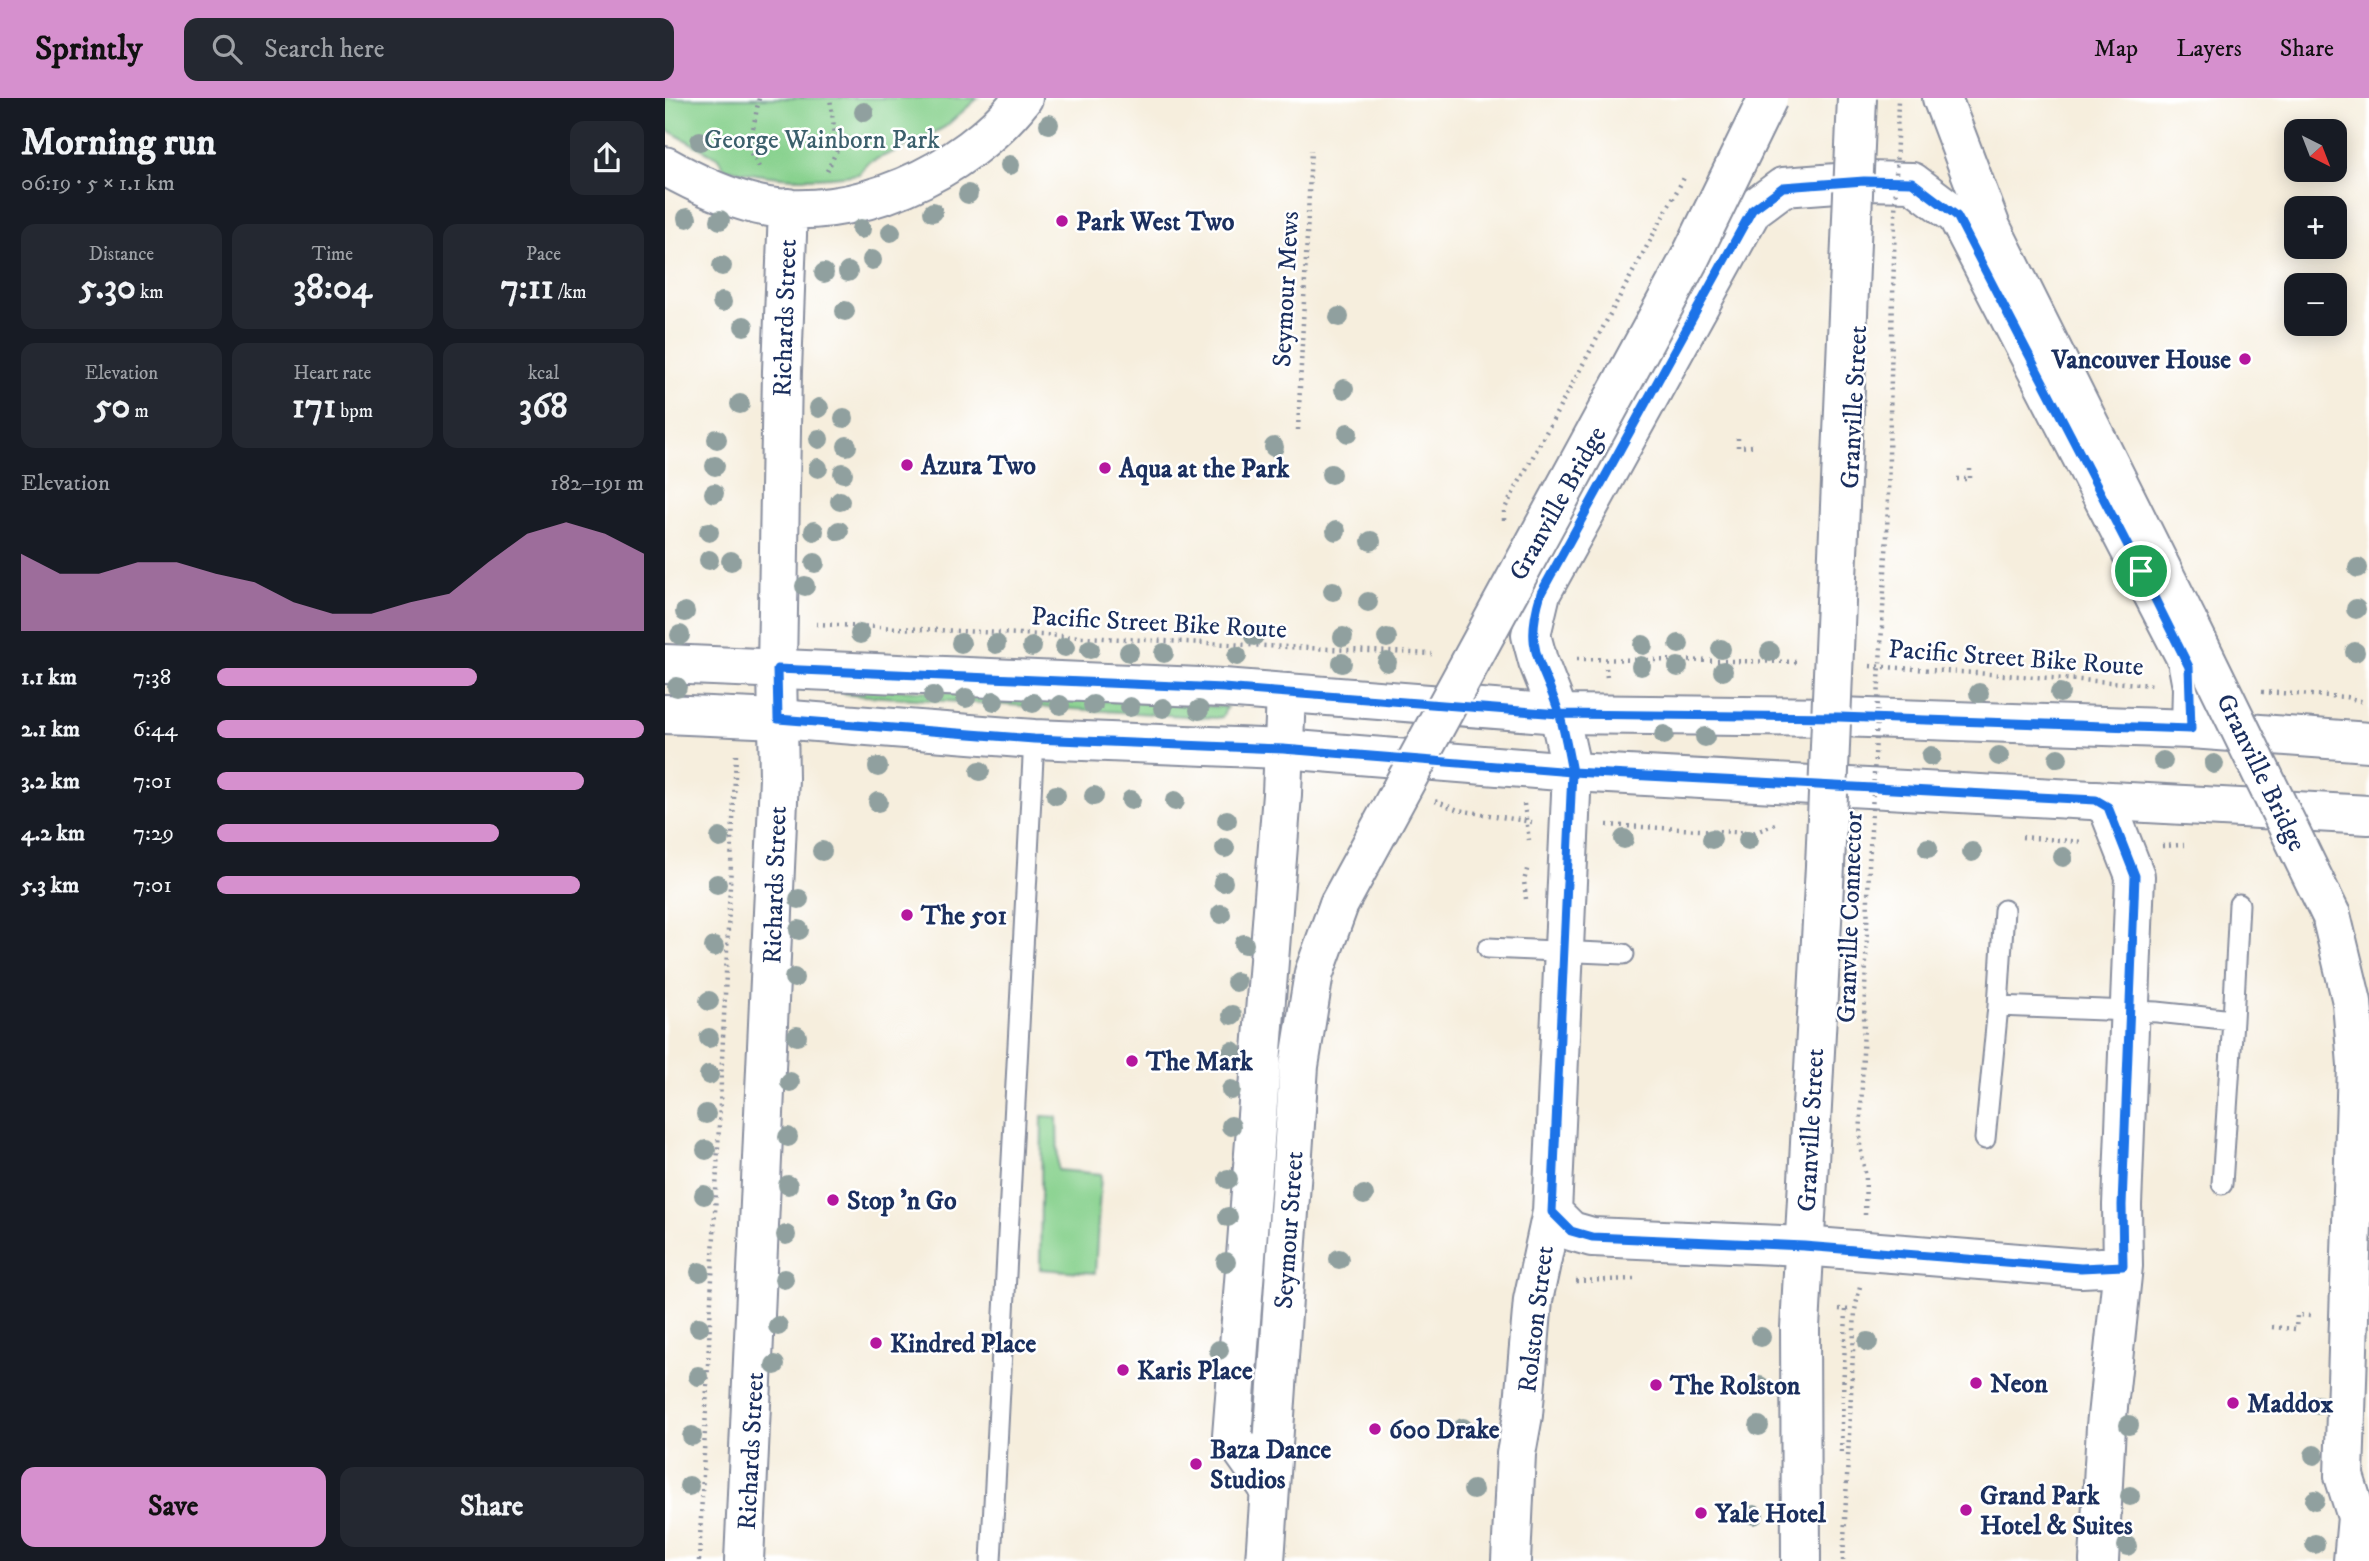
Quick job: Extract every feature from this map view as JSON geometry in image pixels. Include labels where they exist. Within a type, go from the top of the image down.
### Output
[{"type":"main road","points":[[665,166],[707,189],[759,205],[788,208],[854,202],[910,183],[978,143],[1023,98]]},
{"type":"main road","name":"Granville Bridge","points":[[1339,904],[1691,256],[1768,98]]},
{"type":"main road","name":"Granville Street","points":[[1801,1561],[1800,1328],[1825,866],[1857,98]]},
{"type":"main road","name":"Granville Street","points":[[1839,717],[1867,98]]},
{"type":"main road","name":"Granville Bridge","points":[[1942,98],[1991,228],[2332,915],[2352,1002],[2357,1065],[2344,1476],[2363,1507]]},
{"type":"main road","name":"Rolston Street","points":[[1511,1561],[1516,1454],[1523,1415],[1533,1300],[1542,1246],[1552,1212],[1572,772],[1559,714],[1538,662],[1531,635],[1541,593],[1752,210],[1783,187],[1864,181],[1912,182],[1957,216],[2187,660],[2192,687],[2191,729]]},
{"type":"main road","name":"Richards Street","points":[[744,1561],[779,778],[777,669],[788,208]]},
{"type":"main road","points":[[665,664],[1286,693],[1559,714],[1839,717],[2191,729],[2369,742]]},
{"type":"main road","points":[[1268,1487],[1232,1436],[1286,693]]},
{"type":"main road","points":[[665,714],[778,719],[1034,739],[1283,749],[1572,772],[2369,815]]},
{"type":"main road","points":[[2096,800],[2108,807],[2135,876],[2122,1229],[2123,1266],[2106,1426],[2099,1561]]},
{"type":"main road","name":"Seymour Street","points":[[1265,1561],[1299,1066],[1314,973],[1339,904]]},
{"type":"main road","points":[[1552,1212],[1571,1231],[1592,1237],[1804,1246],[2081,1268],[2123,1266]]},
{"type":"main road","points":[[2353,1561],[2363,1507]]},
{"type":"lane","points":[[991,1561],[1034,739]]},
{"type":"lane","points":[[2223,1184],[2239,904]]},
{"type":"lane","points":[[1985,1139],[2004,910]]},
{"type":"lane","points":[[1488,948],[1624,954]]},
{"type":"lane","points":[[1998,1006],[2130,1010],[2233,1020]]},
{"type":"path","points":[[759,98],[749,150],[764,177]]},
{"type":"path","points":[[823,179],[837,150],[830,98]]},
{"type":"path","name":"Granville Connector","points":[[1865,1226],[1866,1177],[1860,1146],[1869,866],[1887,535],[1898,98]]},
{"type":"path","name":"Seymour Mews","points":[[1298,430],[1311,150]]},
{"type":"path","points":[[1738,438],[1738,447],[1753,446]]},
{"type":"path","points":[[1957,479],[1970,479],[1970,464]]},
{"type":"path","name":"Pacific Street Bike Route","points":[[811,624],[1435,654]]},
{"type":"path","points":[[1572,660],[1606,658],[1808,663]]},
{"type":"path","name":"Pacific Street Bike Route","points":[[1869,666],[2192,687]]},
{"type":"path","points":[[2256,691],[2346,697],[2369,703]]},
{"type":"path","name":"Richards Street","points":[[699,1561],[732,788],[737,747]]},
{"type":"path","points":[[1523,798],[1529,849]]},
{"type":"path","points":[[1843,1561],[1855,1310],[1861,1280]]},
{"type":"path","points":[[1837,1523],[1848,1310],[1839,1309]]},
{"type":"path","points":[[2272,1326],[2296,1329],[2297,1315],[2310,1316]]},
{"type":"green space","name":"George Wainborn Park","points":[[665,98],[978,98],[945,127],[867,163],[859,174],[808,178],[775,177],[725,168],[717,157],[665,129]]},
{"type":"green space","points":[[845,687],[1227,707],[1222,717],[1215,718],[851,695],[844,693]]},
{"type":"green space","points":[[1042,1116],[1057,1117],[1058,1170],[1101,1174],[1095,1273],[1040,1269]]},
{"type":"place","name":"Park West Two","points":[[1062,221]]},
{"type":"place","name":"Vancouver House","points":[[2245,359]]},
{"type":"place","name":"Azura Two","points":[[907,465]]},
{"type":"place","name":"Aqua at the Park","points":[[1105,468]]},
{"type":"place","name":"The 501","points":[[907,915]]},
{"type":"place","name":"The Mark","points":[[1132,1061]]},
{"type":"place","name":"Stop 'n Go","points":[[833,1200]]},
{"type":"place","name":"Kindred Place","points":[[876,1343]]},
{"type":"place","name":"Karis Place","points":[[1123,1370]]},
{"type":"place","name":"Neon","points":[[1976,1383]]},
{"type":"place","name":"The Rolston","points":[[1656,1385]]},
{"type":"place","name":"Maddox","points":[[2233,1403]]},
{"type":"place","name":"600 Drake","points":[[1375,1429]]},
{"type":"place","name":"Baza Dance Studios","points":[[1196,1464]]},
{"type":"place","name":"Grand Park Hotel & Suites","points":[[1966,1510]]},
{"type":"place","name":"Yale Hotel","points":[[1701,1513]]},
{"type":"route","points":[[2141,571],[1957,216],[1912,182],[1864,181],[1794,185],[1783,187],[1752,210],[1541,593],[1531,635],[1538,662],[1559,714],[1572,772],[1552,1212],[1571,1231],[1592,1237],[1804,1246],[2081,1268],[2123,1266],[2122,1205],[2135,876],[2126,847],[2108,807],[2096,800],[1604,771],[1572,772],[1283,749],[1034,739],[778,719],[777,669],[1223,688],[1559,714],[1839,717],[2191,729],[2192,687],[2187,660],[2141,571]]}]
